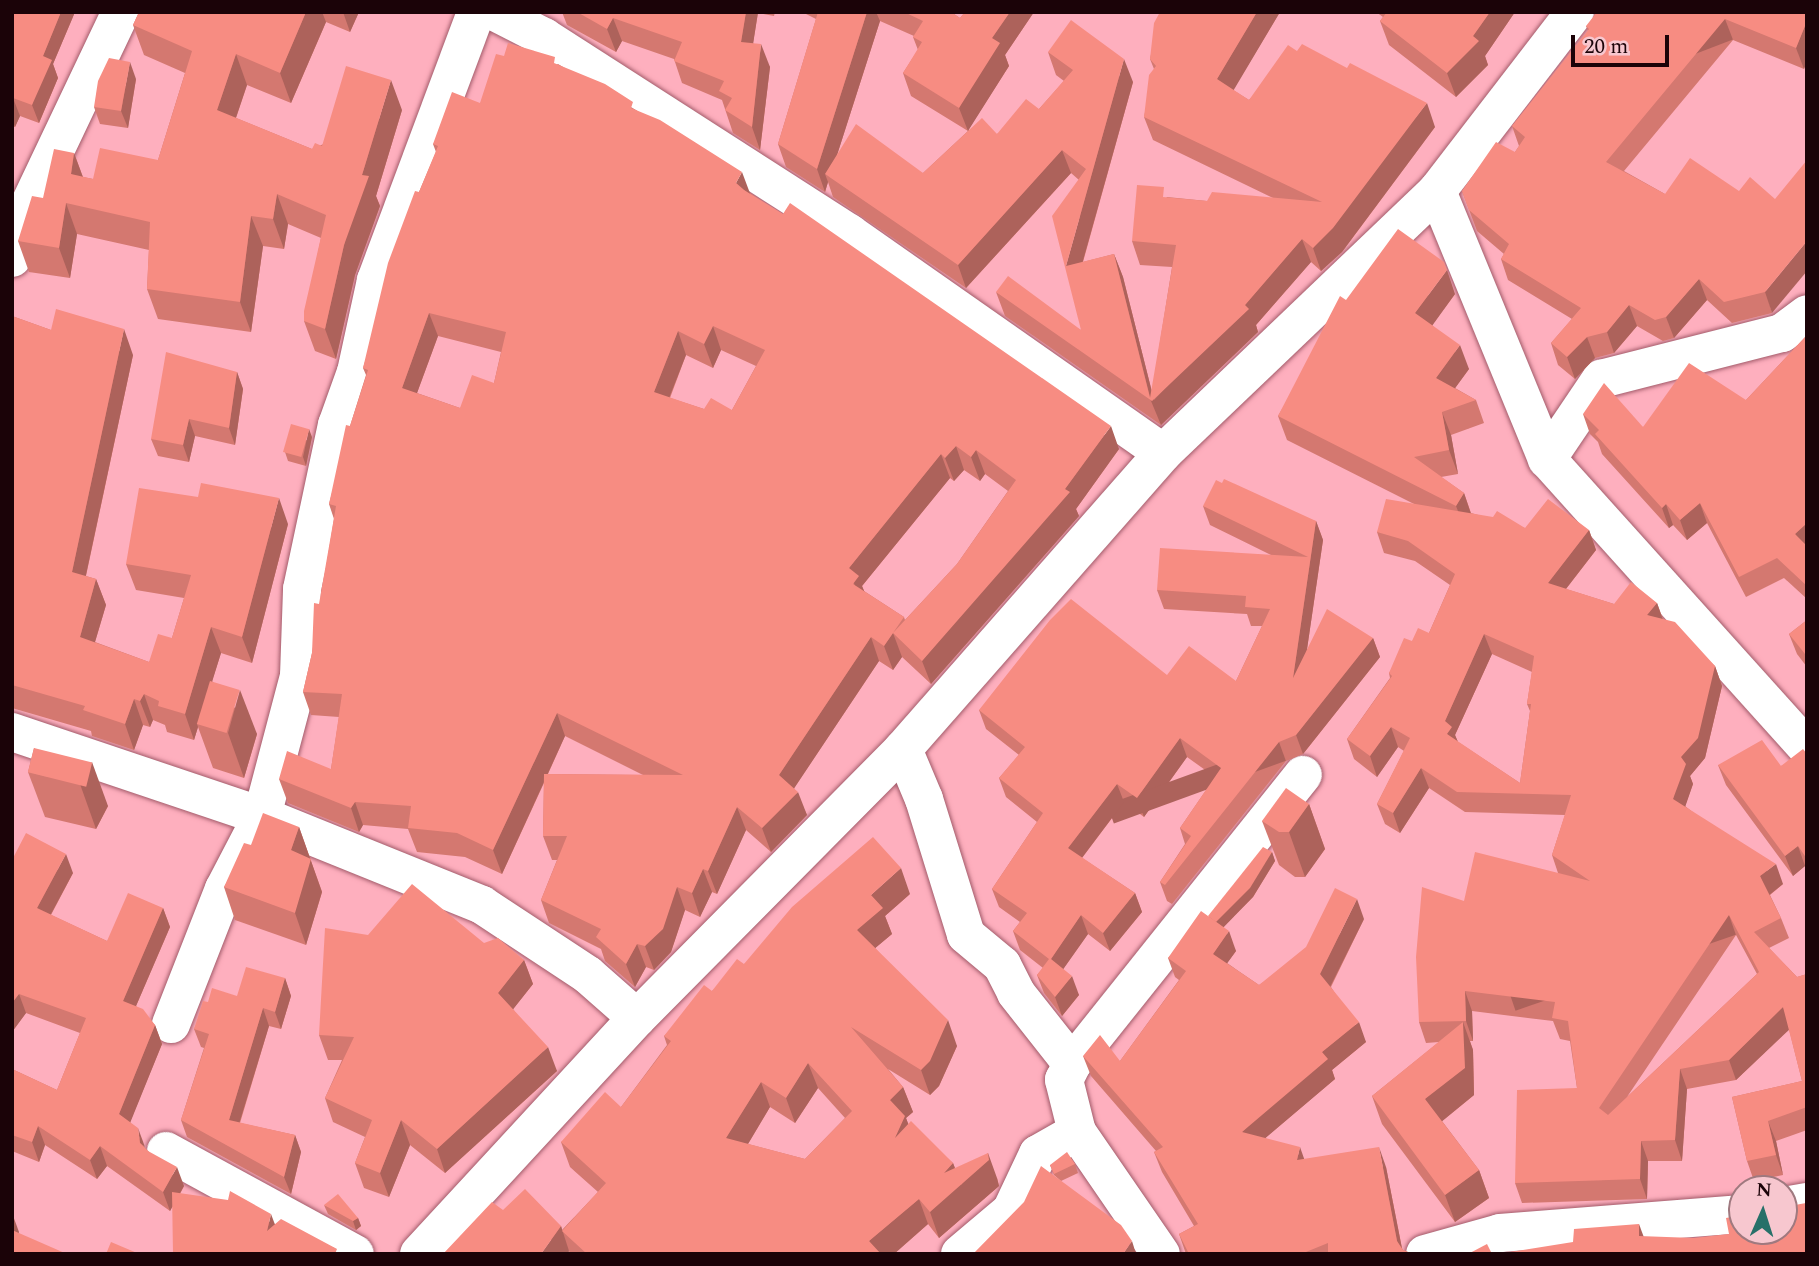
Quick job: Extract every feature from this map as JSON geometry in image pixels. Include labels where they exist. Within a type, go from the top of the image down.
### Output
[{"type":"street","points":[[12,258],[23,218],[121,12]]},
{"type":"street","points":[[171,1024],[224,889],[262,816],[299,677],[302,589],[337,425],[356,372],[376,280],[476,12]]},
{"type":"street","points":[[495,12],[544,37],[849,233],[1163,453]]},
{"type":"street","points":[[419,1254],[638,1018],[903,749],[1163,453],[1437,191],[1575,12]]},
{"type":"street","points":[[1437,191],[1547,459],[1807,748]]},
{"type":"street","points":[[1547,459],[1601,379],[1798,332]]},
{"type":"street","points":[[12,732],[262,816],[482,905],[589,975],[638,1018]]},
{"type":"street","points":[[903,749],[924,799],[966,935],[1002,965],[1016,993],[1072,1064]]},
{"type":"street","points":[[1161,1254],[1077,1132],[1064,1080],[1072,1064],[1303,775]]},
{"type":"street","points":[[960,1254],[1011,1211],[1038,1154],[1077,1132]]},
{"type":"street","points":[[166,1151],[355,1254]]},
{"type":"street","points":[[1425,1254],[1500,1233],[1728,1215]]},
{"type":"building","points":[[12,12],[61,12],[43,56],[52,60],[32,105],[13,98],[12,100]]},
{"type":"building","points":[[139,12],[306,12],[280,73],[236,54],[217,110],[312,149],[315,143],[322,146],[346,66],[391,80],[362,175],[369,176],[344,245],[325,329],[304,321],[304,311],[326,215],[277,194],[273,219],[251,216],[240,302],[147,289],[150,222],[66,203],[59,248],[18,241],[32,196],[43,198],[54,149],[74,153],[71,174],[93,179],[100,148],[158,160],[192,51],[133,25]]},
{"type":"building","points":[[577,12],[746,12],[741,42],[761,44],[752,127],[725,110],[732,98],[719,91],[724,81],[674,61],[682,42],[613,18],[607,29]]},
{"type":"building","points":[[818,12],[867,12],[817,169],[778,144]]},
{"type":"building","points":[[904,12],[951,12],[960,18],[965,12],[1010,12],[992,38],[1000,43],[959,108],[903,73],[922,42],[913,37],[923,21]]},
{"type":"building","points":[[1160,12],[1257,12],[1217,79],[1249,100],[1288,45],[1297,51],[1302,44],[1347,68],[1350,63],[1427,103],[1333,228],[1313,248],[1302,239],[1245,305],[1249,309],[1152,401],[996,292],[1008,276],[1081,330],[1052,216],[1086,169],[1062,150],[958,265],[825,174],[856,124],[923,173],[982,118],[997,134],[1026,99],[1039,109],[1073,70],[1048,52],[1071,20],[1124,59],[1066,266],[1114,254],[1150,398],[1176,245],[1132,241],[1137,185],[1164,187],[1163,197],[1207,201],[1212,192],[1322,202],[1144,117],[1149,75],[1156,66],[1150,59],[1154,23]]},
{"type":"building","points":[[1387,12],[1490,12],[1473,36],[1479,41],[1447,73],[1380,21]]},
{"type":"building","points":[[1597,12],[1807,12],[1807,21],[1796,48],[1725,19],[1606,162],[1665,194],[1690,158],[1739,191],[1750,177],[1775,199],[1807,160],[1807,241],[1765,292],[1724,302],[1699,279],[1666,317],[1655,320],[1629,305],[1607,332],[1587,337],[1567,357],[1551,343],[1581,308],[1501,259],[1509,244],[1469,210],[1462,191],[1496,142],[1515,152],[1525,137],[1512,126],[1589,29],[1586,26]]},
{"type":"building","points":[[508,43],[555,57],[554,63],[605,84],[633,102],[631,108],[660,120],[742,172],[736,183],[744,190],[783,214],[790,203],[1111,426],[1065,489],[1070,492],[922,661],[893,633],[884,646],[871,637],[779,775],[798,792],[762,828],[737,807],[708,871],[703,869],[692,893],[677,887],[663,929],[645,946],[637,944],[626,964],[596,937],[601,929],[541,900],[567,836],[543,836],[544,774],[683,775],[557,713],[493,850],[457,833],[408,828],[411,806],[355,802],[351,808],[279,779],[287,751],[331,769],[342,694],[303,692],[312,653],[314,603],[319,604],[336,506],[329,504],[346,425],[350,426],[368,370],[363,368],[388,263],[415,191],[419,192],[438,146],[433,144],[452,92],[480,103],[496,54],[504,56]],"holes":[[[429,313],[506,332],[494,383],[472,375],[460,408],[402,388]],[[713,326],[765,350],[732,410],[711,398],[704,409],[654,392],[678,331],[704,344]],[[956,446],[971,457],[976,450],[1016,480],[957,564],[893,633],[904,617],[853,584],[859,576],[849,568],[941,454],[945,458]]]},
{"type":"building","points":[[109,58],[130,62],[121,111],[94,107],[98,81]]},
{"type":"building","points":[[1398,229],[1444,262],[1447,270],[1415,313],[1460,345],[1436,378],[1476,400],[1442,412],[1449,450],[1414,457],[1464,493],[1456,506],[1278,416],[1340,296],[1346,300]]},
{"type":"building","points":[[56,309],[124,329],[72,572],[96,579],[80,637],[149,662],[158,634],[172,638],[191,575],[126,564],[139,488],[198,497],[201,483],[279,498],[242,637],[211,627],[185,714],[158,706],[159,701],[144,694],[140,701],[134,699],[125,724],[83,710],[85,706],[12,685],[12,316],[51,330]]},
{"type":"building","points":[[1807,335],[1807,523],[1795,534],[1807,546],[1807,586],[1777,558],[1739,577],[1700,503],[1680,520],[1666,504],[1662,508],[1595,434],[1599,430],[1583,414],[1604,383],[1643,427],[1689,363],[1746,400]]},
{"type":"building","points":[[166,352],[237,372],[229,428],[189,419],[183,445],[151,439]]},
{"type":"building","points":[[291,424],[309,429],[301,457],[283,452]]},
{"type":"building","points":[[1224,479],[1316,521],[1293,678],[1327,609],[1373,638],[1296,735],[1279,742],[1165,885],[1160,882],[1191,836],[1180,828],[1221,768],[1180,738],[1137,798],[1117,784],[1068,848],[1135,893],[1103,933],[1081,915],[1051,959],[1072,976],[1055,997],[1037,975],[1049,959],[1013,931],[1027,913],[992,889],[1043,813],[999,778],[1025,747],[979,710],[1050,620],[1071,599],[1167,675],[1189,646],[1236,681],[1270,609],[1245,607],[1246,596],[1157,590],[1160,548],[1308,557],[1203,506],[1216,480],[1222,483]]},
{"type":"building","points":[[1386,499],[1493,517],[1497,511],[1525,528],[1548,499],[1589,530],[1548,583],[1614,604],[1631,582],[1657,603],[1647,615],[1675,622],[1715,666],[1698,738],[1681,757],[1686,764],[1673,799],[1776,864],[1760,876],[1781,918],[1754,932],[1797,977],[1807,974],[1807,1107],[1768,1121],[1776,1155],[1747,1161],[1732,1097],[1802,1081],[1783,1007],[1729,1060],[1680,1069],[1675,1140],[1641,1141],[1640,1179],[1515,1183],[1517,1090],[1577,1088],[1568,1021],[1552,1018],[1555,1002],[1465,991],[1466,1021],[1419,1022],[1416,957],[1422,887],[1464,901],[1475,852],[1590,881],[1552,855],[1571,795],[1457,792],[1421,768],[1393,813],[1377,804],[1410,738],[1391,727],[1370,756],[1347,739],[1392,676],[1389,673],[1404,638],[1412,641],[1418,628],[1429,633],[1455,574],[1408,541],[1377,532]],"holes":[[[1484,634],[1534,656],[1527,704],[1531,704],[1520,783],[1447,734],[1452,727],[1445,721]],[[1729,915],[1759,972],[1608,1115],[1599,1108]]]},
{"type":"building","points":[[1807,620],[1807,654],[1805,654],[1789,634]]},
{"type":"building","points":[[210,681],[240,690],[226,733],[197,724]]},
{"type":"building","points":[[1762,740],[1781,766],[1803,749],[1807,754],[1807,859],[1798,846],[1785,856],[1718,765]]},
{"type":"building","points":[[34,748],[92,763],[86,787],[28,772]]},
{"type":"building","points":[[1286,788],[1309,804],[1289,832],[1279,832],[1262,821]]},
{"type":"building","points":[[263,813],[299,827],[291,850],[311,859],[295,913],[224,887],[244,843],[251,845]]},
{"type":"building","points":[[26,833],[66,854],[37,908],[107,941],[128,893],[163,908],[123,1001],[143,1009],[155,1025],[119,1114],[138,1128],[140,1143],[148,1151],[177,1167],[163,1192],[100,1146],[90,1160],[38,1126],[32,1142],[12,1135],[12,1069],[57,1090],[86,1018],[19,994],[12,1003],[12,860]]},
{"type":"building","points":[[873,837],[901,868],[871,895],[883,908],[857,930],[948,1020],[930,1061],[921,1070],[851,1027],[903,1087],[890,1100],[905,1116],[895,1138],[911,1121],[953,1163],[944,1173],[988,1153],[989,1160],[930,1212],[919,1199],[869,1241],[881,1254],[587,1254],[562,1231],[606,1183],[561,1142],[605,1092],[621,1107],[671,1041],[664,1036],[704,985],[712,991],[737,959],[744,964],[792,907]],"holes":[[[808,1063],[852,1111],[805,1159],[726,1138],[761,1082],[786,1098]]]},
{"type":"building","points":[[1263,847],[1272,852],[1250,888],[1216,922],[1208,916]]},
{"type":"building","points":[[412,884],[484,943],[498,938],[524,960],[498,993],[548,1047],[437,1149],[401,1120],[380,1173],[355,1163],[372,1120],[325,1098],[354,1037],[319,1035],[325,928],[368,935]]},
{"type":"building","points":[[1335,888],[1357,899],[1320,974],[1359,1022],[1322,1052],[1328,1059],[1242,1132],[1300,1147],[1297,1160],[1379,1147],[1397,1241],[1403,1250],[1413,1254],[1328,1254],[1328,1243],[1301,1254],[1189,1254],[1179,1234],[1198,1224],[1154,1152],[1163,1147],[1083,1056],[1100,1035],[1120,1061],[1186,971],[1168,958],[1201,911],[1229,931],[1213,954],[1259,985],[1306,947]]},
{"type":"building","points":[[246,967],[285,978],[275,1012],[263,1008],[229,1120],[295,1135],[284,1177],[181,1120],[209,1034],[194,1029],[203,1001],[208,1002],[212,988],[237,996]]},
{"type":"building","points":[[1463,1022],[1465,1068],[1425,1099],[1479,1170],[1445,1195],[1372,1096]]},
{"type":"building","points":[[1067,1152],[1075,1164],[1054,1174],[1050,1165]]},
{"type":"building","points":[[1041,1166],[1121,1225],[1132,1241],[1123,1254],[973,1254],[1024,1202]]},
{"type":"building","points":[[525,1189],[561,1226],[541,1254],[443,1254],[492,1202],[503,1210]]},
{"type":"building","points":[[230,1191],[271,1214],[267,1231],[281,1219],[337,1249],[335,1254],[173,1254],[172,1192],[228,1200]]},
{"type":"building","points":[[338,1194],[358,1218],[353,1221],[324,1205]]},
{"type":"building","points":[[1806,1203],[1807,1254],[1498,1254],[1573,1242],[1574,1229],[1639,1224],[1639,1236],[1694,1238],[1728,1234],[1728,1245],[1798,1245],[1798,1204]]},
{"type":"building","points":[[12,1230],[67,1254],[12,1254]]},
{"type":"building","points":[[111,1242],[137,1253],[106,1254]]},
{"type":"building","points":[[1487,1244],[1492,1254],[1468,1254]]}]
